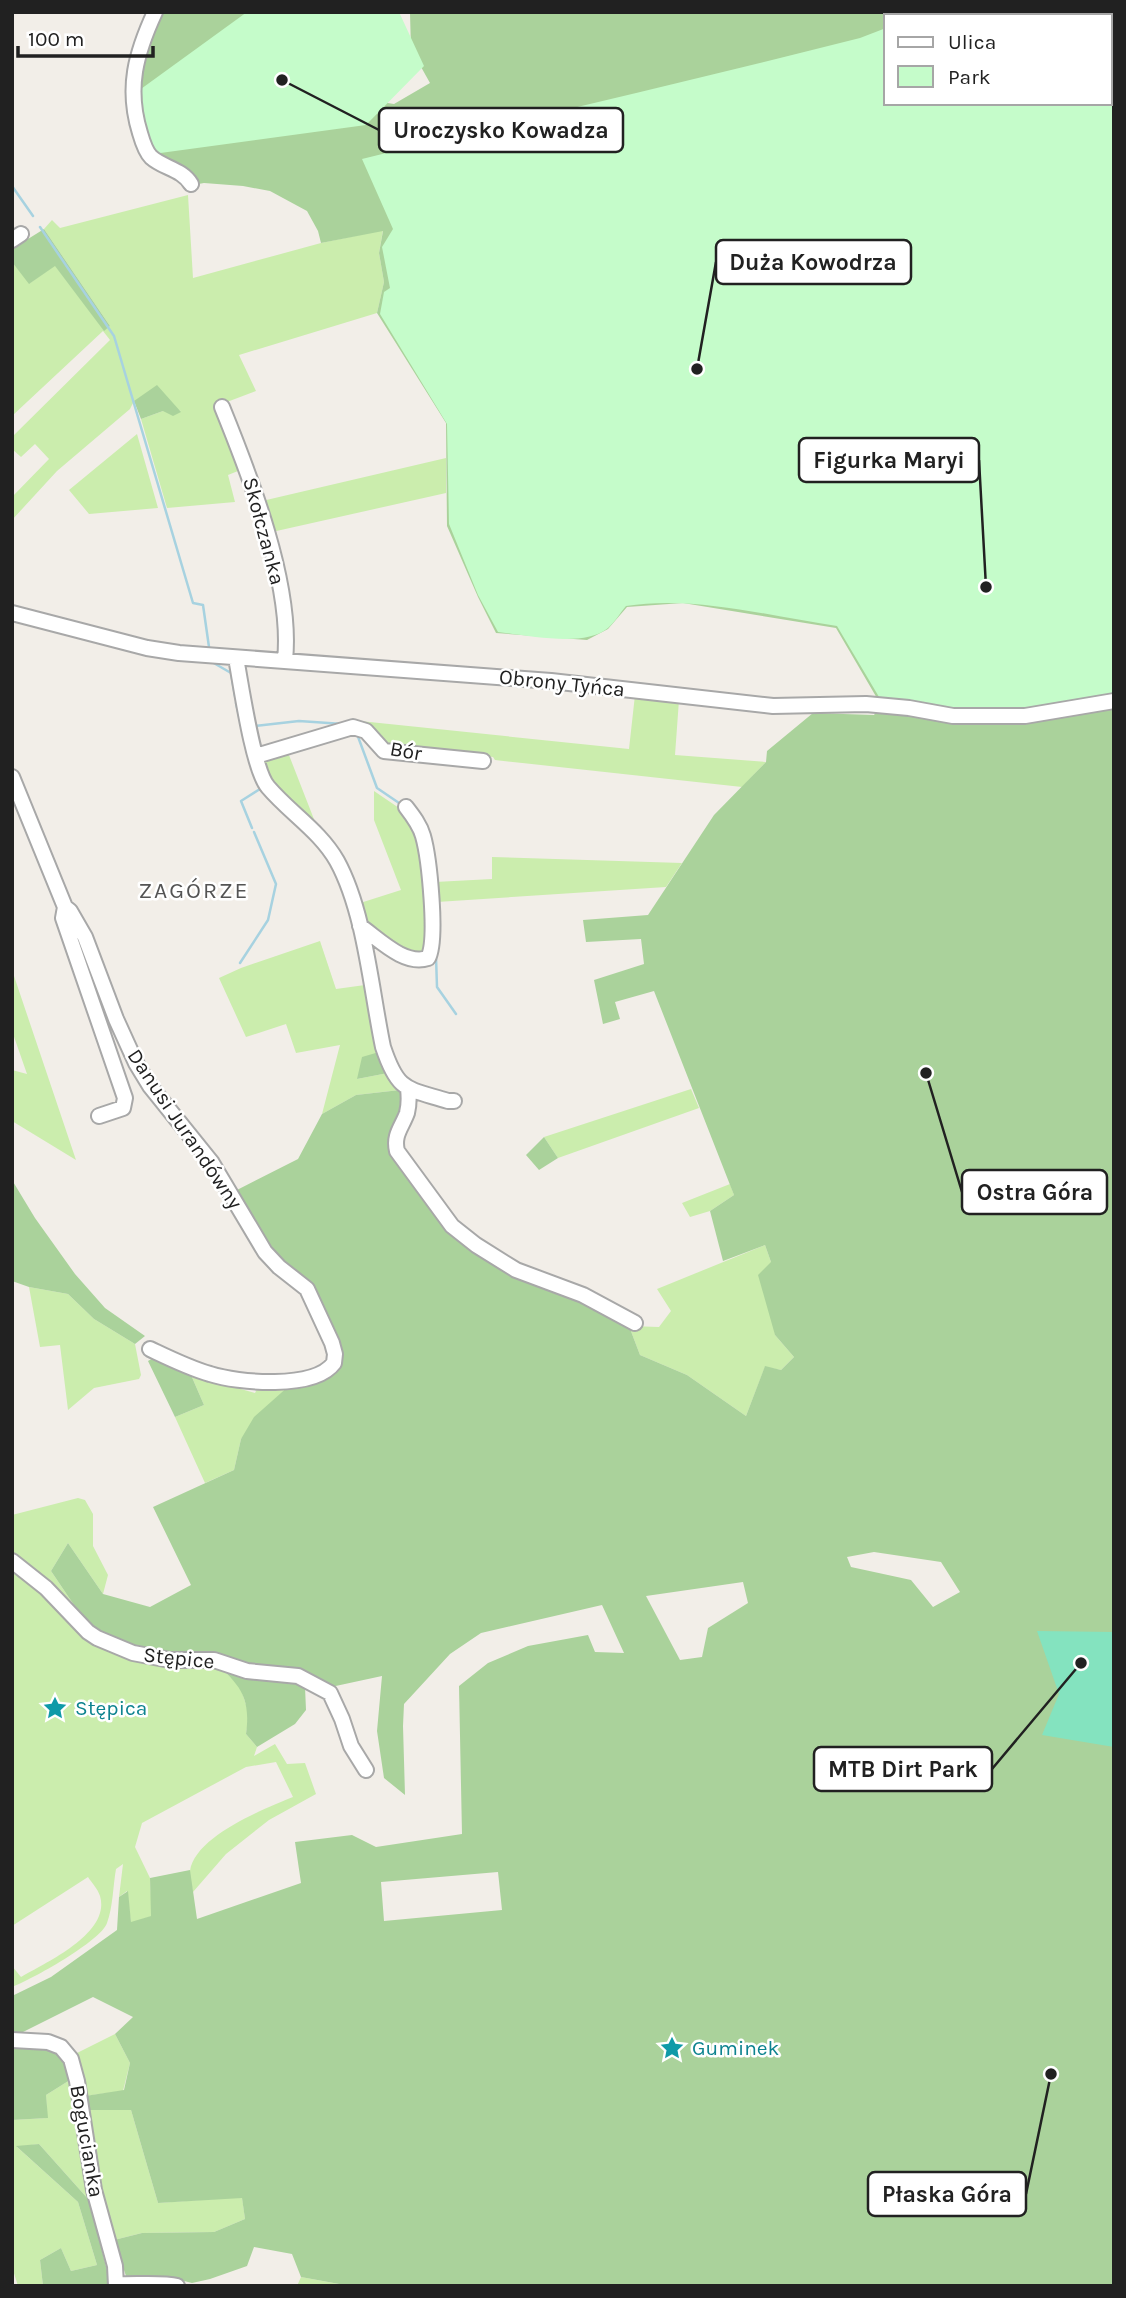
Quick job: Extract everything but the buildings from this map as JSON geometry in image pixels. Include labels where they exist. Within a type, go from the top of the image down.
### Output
[{"type":"street","points":[[155,12],[136,61],[132,106],[143,144],[150,157],[179,172],[191,184]]},
{"type":"street","name":"Skołczanka","points":[[222,407],[247,470],[275,564],[285,618],[285,660]]},
{"type":"street","name":"Obrony Tyńca","points":[[12,613],[147,648],[179,653],[551,681],[773,706],[866,705],[909,708],[953,716],[1025,716],[1114,701]]},
{"type":"street","points":[[236,658],[245,709],[265,785],[318,836],[337,862],[348,885],[360,926],[383,1047],[394,1075],[408,1089],[454,1101]]},
{"type":"street","name":"Bór","points":[[256,756],[354,727],[366,731],[384,751],[483,761]]},
{"type":"street","name":"Danusi Jurandówny","points":[[12,777],[65,908],[70,911],[85,937],[136,1063],[150,1086],[212,1163],[265,1252],[307,1289],[335,1354],[334,1363],[322,1373],[303,1380],[279,1383],[213,1376],[150,1349]]},
{"type":"street","points":[[360,926],[407,958],[420,961],[428,958],[432,950],[431,902],[424,839],[419,825],[407,807]]},
{"type":"street","points":[[65,908],[63,918],[125,1098],[123,1108],[99,1116]]},
{"type":"street","points":[[408,1089],[409,1104],[406,1116],[397,1129],[397,1151],[452,1226],[516,1270],[583,1295],[635,1323]]},
{"type":"street","name":"Stępice","points":[[12,1561],[46,1587],[97,1638],[133,1653],[170,1660],[214,1660],[247,1671],[298,1676],[330,1693],[351,1746],[366,1770]]},
{"type":"street","name":"Bogucianka","points":[[12,2040],[48,2042],[61,2047],[71,2059],[77,2081],[94,2190],[115,2266],[116,2285]]},
{"type":"street","points":[[116,2285],[168,2283],[177,2286]]},
{"type":"green space","points":[[156,12],[355,12],[362,99],[394,104],[430,83],[411,49],[410,13],[395,12],[1114,12],[1114,2286],[350,2286],[301,2277],[292,2254],[254,2247],[247,2266],[210,2279],[192,2283],[168,2277],[142,2281],[127,2279],[114,2240],[142,2233],[214,2232],[245,2219],[242,2198],[158,2203],[131,2110],[87,2110],[85,2096],[124,2090],[130,2063],[115,2034],[133,2017],[93,1997],[21,2033],[12,2033],[12,1996],[51,1977],[117,1930],[119,1897],[128,1891],[131,1922],[151,1916],[150,1878],[190,1870],[197,1919],[301,1883],[295,1842],[352,1835],[376,1847],[462,1834],[459,1686],[488,1663],[528,1646],[588,1635],[595,1652],[624,1653],[602,1605],[481,1633],[450,1654],[404,1704],[405,1795],[384,1778],[377,1731],[382,1676],[331,1687],[305,1687],[306,1710],[295,1724],[257,1747],[246,1734],[244,1697],[226,1673],[207,1655],[169,1656],[129,1646],[101,1634],[74,1605],[51,1571],[68,1543],[103,1594],[150,1607],[191,1585],[153,1507],[234,1470],[241,1439],[254,1417],[290,1385],[332,1373],[343,1353],[312,1287],[293,1269],[265,1252],[235,1191],[298,1159],[322,1114],[356,1095],[400,1090],[401,1110],[390,1140],[420,1194],[472,1251],[518,1275],[578,1298],[629,1326],[640,1355],[687,1375],[746,1416],[765,1366],[781,1370],[794,1357],[775,1335],[758,1275],[771,1262],[765,1245],[723,1261],[710,1211],[734,1195],[654,991],[615,1002],[620,1019],[603,1024],[594,980],[644,964],[641,939],[586,942],[583,920],[648,915],[714,815],[766,762],[767,751],[813,713],[874,715],[881,705],[836,628],[683,603],[627,607],[608,629],[587,640],[496,633],[447,526],[446,423],[377,313],[384,282],[379,253],[383,231],[321,243],[307,211],[270,191],[243,186],[204,183],[193,185],[154,155],[143,135],[138,60]],"holes":[[[874,1552],[941,1562],[960,1592],[933,1607],[911,1580],[851,1567],[847,1557]],[[743,1582],[748,1603],[708,1628],[702,1657],[680,1660],[646,1596]],[[498,1872],[502,1910],[384,1921],[381,1882]]]},
{"type":"green space","points":[[247,12],[399,12],[424,66],[366,125],[153,154],[134,94]]},
{"type":"green space","points":[[884,29],[884,105],[1112,105],[1114,67],[1114,698],[1016,713],[960,714],[882,702],[837,626],[704,605],[652,603],[626,606],[608,628],[598,634],[570,639],[498,632],[478,595],[449,524],[447,424],[380,314],[384,292],[390,288],[382,247],[393,229],[362,159],[860,38]]},
{"type":"green space","points":[[188,195],[193,278],[321,243],[383,230],[379,253],[384,282],[377,313],[239,355],[256,391],[219,405],[243,469],[228,475],[235,502],[167,508],[141,419],[163,411],[181,411],[134,401],[130,409],[57,471],[12,520],[12,497],[49,459],[35,444],[21,457],[12,449],[12,437],[110,340],[103,331],[12,416],[12,262],[30,283],[55,265],[104,330],[110,326],[44,229],[52,220],[60,228]]},
{"type":"green space","points":[[44,229],[110,326],[104,331],[55,266],[29,284],[12,262],[12,249]]},
{"type":"green space","points":[[157,385],[181,412],[173,416],[163,411],[141,419],[134,401]]},
{"type":"green space","points":[[137,434],[158,508],[89,514],[69,490]]},
{"type":"green space","points":[[446,458],[446,493],[272,532],[262,501]]},
{"type":"green space","points":[[635,695],[679,700],[675,755],[766,762],[742,787],[495,760],[493,757],[387,748],[358,723],[360,721],[629,749]]},
{"type":"green space","points":[[287,750],[317,827],[267,779],[262,760]]},
{"type":"green space","points":[[374,791],[399,808],[419,835],[427,898],[426,954],[408,956],[365,924],[357,904],[401,890],[374,820]]},
{"type":"green space","points":[[492,857],[682,863],[666,887],[437,902],[435,882],[492,879]]},
{"type":"green space","points":[[320,941],[336,989],[365,985],[379,1052],[357,1079],[388,1073],[400,1090],[356,1095],[322,1114],[340,1045],[296,1053],[286,1024],[246,1037],[219,978]]},
{"type":"green space","points":[[12,970],[76,1160],[12,1121],[12,1070],[27,1074],[12,1031]]},
{"type":"green space","points":[[379,1052],[388,1073],[357,1079],[362,1057]]},
{"type":"green space","points":[[691,1089],[699,1108],[558,1158],[544,1137]]},
{"type":"green space","points":[[544,1137],[558,1158],[539,1170],[526,1155]]},
{"type":"green space","points":[[12,1180],[75,1274],[105,1308],[145,1336],[135,1344],[94,1319],[68,1294],[12,1281]]},
{"type":"green space","points":[[730,1184],[734,1195],[710,1211],[690,1217],[682,1203]]},
{"type":"green space","points":[[765,1245],[771,1262],[775,1335],[794,1357],[781,1370],[765,1367],[746,1416],[687,1375],[640,1355],[629,1326],[659,1327],[671,1311],[657,1289]]},
{"type":"green space","points":[[29,1287],[68,1294],[94,1319],[135,1344],[141,1375],[139,1379],[94,1388],[68,1410],[60,1345],[40,1347]]},
{"type":"green space","points":[[155,1357],[191,1375],[204,1405],[175,1417],[148,1361]]},
{"type":"green space","points":[[191,1375],[255,1393],[259,1385],[290,1385],[241,1439],[234,1470],[205,1483],[175,1417],[204,1405]]},
{"type":"green space","points":[[78,1498],[85,1500],[93,1514],[93,1546],[108,1575],[103,1594],[68,1543],[51,1571],[74,1605],[65,1605],[12,1557],[12,1515]]},
{"type":"green space","points":[[18,1571],[85,1634],[214,1662],[240,1686],[249,1714],[246,1734],[257,1747],[254,1756],[275,1744],[287,1764],[305,1763],[316,1794],[269,1820],[226,1854],[193,1892],[190,1871],[204,1846],[232,1825],[293,1797],[276,1762],[246,1767],[142,1823],[135,1847],[150,1878],[152,1916],[131,1923],[127,1891],[119,1897],[123,1864],[116,1869],[111,1910],[102,1931],[64,1959],[12,1987],[12,1966],[21,1977],[60,1955],[87,1934],[101,1909],[99,1893],[88,1877],[12,1926],[12,1575]]},
{"type":"green space","points":[[1037,1631],[1114,1632],[1114,1747],[1042,1735],[1059,1694]]},
{"type":"green space","points":[[115,2034],[130,2063],[123,2091],[85,2096],[75,2054]]},
{"type":"green space","points":[[12,2046],[50,2050],[62,2059],[67,2068],[70,2080],[46,2095],[48,2118],[12,2120]]},
{"type":"green space","points":[[70,2080],[89,2200],[39,2144],[17,2147],[78,2202],[97,2265],[71,2271],[61,2248],[40,2260],[43,2286],[18,2286],[12,2267],[12,2120],[47,2118],[46,2095]]},
{"type":"green space","points":[[87,2110],[131,2110],[158,2203],[242,2197],[245,2219],[214,2232],[142,2233],[114,2240],[99,2188]]},
{"type":"green space","points":[[39,2144],[89,2200],[110,2282],[108,2286],[43,2286],[40,2260],[61,2248],[71,2271],[97,2265],[78,2202],[16,2146]]},
{"type":"green space","points":[[301,2277],[350,2286],[297,2286]]},
{"type":"waterway","points":[[12,186],[33,216]]},
{"type":"waterway","points":[[40,227],[114,336],[193,603],[203,605],[209,647]]},
{"type":"waterway","points":[[212,662],[231,673],[235,696]]},
{"type":"waterway","points":[[236,703],[246,746]]},
{"type":"waterway","points":[[255,726],[299,721],[343,724]]},
{"type":"waterway","points":[[357,734],[377,788],[402,805]]},
{"type":"waterway","points":[[252,828],[241,801],[260,789],[259,785]]},
{"type":"waterway","points":[[240,963],[268,920],[276,884],[254,832]]},
{"type":"waterway","points":[[436,957],[437,987],[456,1014]]},
{"type":"place","name":"Uroczysko Kowadza","points":[[282,80]]},
{"type":"place","name":"Duża Kowodrza","points":[[697,369]]},
{"type":"place","name":"Figurka Maryi","points":[[986,587]]},
{"type":"place","name":"Ostra Góra","points":[[926,1073]]},
{"type":"place","name":"MTB Dirt Park","points":[[1081,1663]]},
{"type":"place","name":"Stępica","points":[[55,1708]]},
{"type":"place","name":"Guminek","points":[[672,2048]]},
{"type":"place","name":"Płaska Góra","points":[[1051,2074]]},
{"type":"district","name":"ZAGÓRZE","points":[[194,890]]}]
